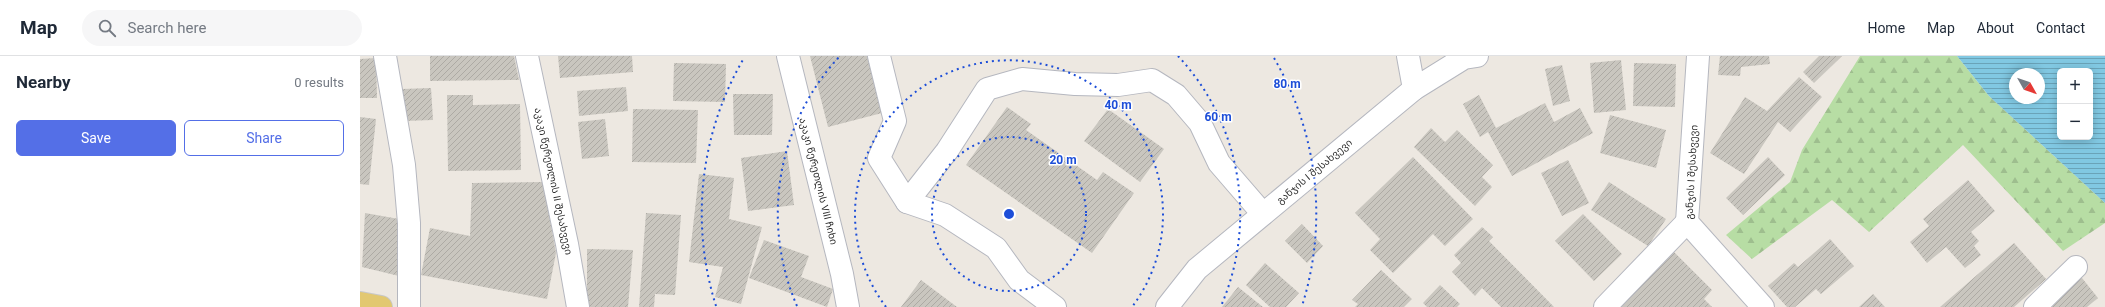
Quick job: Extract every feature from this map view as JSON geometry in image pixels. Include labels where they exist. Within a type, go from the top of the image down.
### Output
[{"type":"main road","points":[[360,303],[381,307]]},
{"type":"street","points":[[385,56],[404,165],[409,223],[409,307]]},
{"type":"street","name":"აკაკი წერეთლის II შესახვევი","points":[[527,56],[567,244],[578,307]]},
{"type":"street","name":"აკაკი წერეთლის VIII ჩიხი","points":[[788,56],[840,267],[848,307]]},
{"type":"street","points":[[879,56],[895,121],[879,158],[907,202],[945,215],[996,248],[1019,280],[1056,307]]},
{"type":"street","points":[[1408,56],[1414,89]]},
{"type":"street","name":"განჯის I შესახვევი","points":[[1167,307],[1196,269],[1414,89],[1464,58],[1477,56]]},
{"type":"street","name":"განჯის I შესახვევი","points":[[1698,56],[1687,222],[1763,307]]},
{"type":"street","points":[[907,202],[947,151],[987,89],[1022,79],[1075,84],[1118,85],[1152,80],[1176,95],[1200,123],[1219,163],[1263,214]]},
{"type":"street","points":[[1605,307],[1687,222]]},
{"type":"street","points":[[2035,307],[2076,268]]},
{"type":"green space","points":[[1860,56],[1957,56],[1989,96],[2105,203],[2105,223],[2063,251],[1963,145],[1869,232],[1832,200],[1752,259],[1726,235],[1790,182],[1802,150]]},
{"type":"water","points":[[1957,56],[2105,56],[2105,203],[1989,96]]},
{"type":"building","points":[[430,56],[514,56],[519,80],[430,81]]},
{"type":"building","points":[[558,56],[632,56],[633,72],[560,78]]},
{"type":"building","points":[[810,56],[867,56],[882,113],[828,127]]},
{"type":"building","points":[[1720,56],[1769,56],[1770,64],[1741,67],[1740,76],[1718,75]]},
{"type":"building","points":[[1819,56],[1842,56],[1814,83],[1803,72]]},
{"type":"building","points":[[376,58],[377,98],[360,98],[360,59]]},
{"type":"building","points":[[1621,60],[1626,110],[1594,113],[1590,63]]},
{"type":"building","points":[[674,63],[726,64],[725,102],[673,101]]},
{"type":"building","points":[[1634,63],[1676,64],[1675,107],[1633,106]]},
{"type":"building","points":[[1562,65],[1570,101],[1553,106],[1545,69]]},
{"type":"building","points":[[1799,77],[1822,97],[1790,132],[1778,122],[1744,174],[1710,153],[1745,97],[1767,111]]},
{"type":"building","points":[[626,87],[628,111],[579,116],[577,91]]},
{"type":"building","points":[[431,88],[433,120],[404,121],[402,89]]},
{"type":"building","points":[[733,94],[773,94],[772,135],[734,135]]},
{"type":"building","points":[[447,95],[473,95],[473,105],[520,104],[521,170],[448,171]]},
{"type":"building","points":[[1479,95],[1496,128],[1545,103],[1554,122],[1580,108],[1593,133],[1512,176],[1488,132],[1480,137],[1463,104]]},
{"type":"building","points":[[1007,107],[1031,124],[1026,130],[1097,180],[1103,172],[1134,193],[1092,253],[966,165]]},
{"type":"building","points":[[633,109],[698,110],[696,163],[632,162]]},
{"type":"building","points":[[1108,109],[1164,149],[1140,182],[1084,141]]},
{"type":"building","points":[[1610,115],[1666,130],[1656,168],[1600,153]]},
{"type":"building","points":[[360,117],[376,119],[369,185],[360,184]]},
{"type":"building","points":[[605,119],[609,156],[582,159],[578,122]]},
{"type":"building","points":[[1431,128],[1445,142],[1457,130],[1493,165],[1482,177],[1492,187],[1475,206],[1414,147]]},
{"type":"building","points":[[787,151],[794,205],[748,211],[741,158]]},
{"type":"building","points":[[1413,157],[1473,219],[1445,246],[1433,234],[1393,273],[1370,250],[1380,239],[1355,213]]},
{"type":"building","points":[[1768,157],[1785,175],[1743,215],[1726,198]]},
{"type":"building","points":[[1568,160],[1589,203],[1562,216],[1541,173]]},
{"type":"building","points":[[699,174],[734,178],[729,219],[762,227],[741,304],[715,297],[723,267],[689,262]]},
{"type":"building","points":[[1968,180],[1995,211],[1971,232],[1979,241],[1974,246],[1981,255],[1965,268],[1946,247],[1927,263],[1910,242],[1929,226],[1923,219]]},
{"type":"building","points":[[543,182],[556,253],[547,299],[421,275],[430,228],[470,236],[472,183]]},
{"type":"building","points":[[1609,182],[1666,219],[1648,246],[1591,210]]},
{"type":"building","points":[[365,213],[399,219],[403,277],[362,267]]},
{"type":"building","points":[[646,213],[681,215],[675,295],[655,294],[654,307],[639,307]]},
{"type":"building","points":[[1583,214],[1622,254],[1594,281],[1555,241]]},
{"type":"building","points":[[1302,224],[1323,246],[1307,263],[1285,241]]},
{"type":"building","points":[[1482,227],[1493,237],[1489,241],[1554,307],[1501,307],[1482,288],[1475,296],[1452,272],[1461,263],[1454,255]]},
{"type":"building","points":[[1830,239],[1854,266],[1821,294],[1816,289],[1795,307],[1787,307],[1768,286],[1794,263],[1798,267]]},
{"type":"building","points":[[764,240],[809,256],[801,277],[833,289],[827,307],[749,278]]},
{"type":"building","points":[[2014,243],[2046,279],[2014,307],[1940,307]]},
{"type":"building","points":[[1670,248],[1712,290],[1704,299],[1712,307],[1611,307]]},
{"type":"building","points":[[587,249],[633,250],[628,307],[587,307]]},
{"type":"building","points":[[1265,263],[1299,293],[1286,307],[1270,307],[1246,285]]},
{"type":"building","points":[[1381,270],[1412,299],[1404,307],[1355,307],[1358,304],[1352,300]]},
{"type":"building","points":[[2082,278],[2098,298],[2087,307],[2045,307]]},
{"type":"building","points":[[921,280],[957,307],[901,307]]},
{"type":"building","points":[[1440,285],[1460,304],[1457,307],[1427,307],[1423,303]]},
{"type":"building","points":[[1238,287],[1263,307],[1222,307]]},
{"type":"building","points":[[1873,294],[1885,307],[1859,307]]}]
